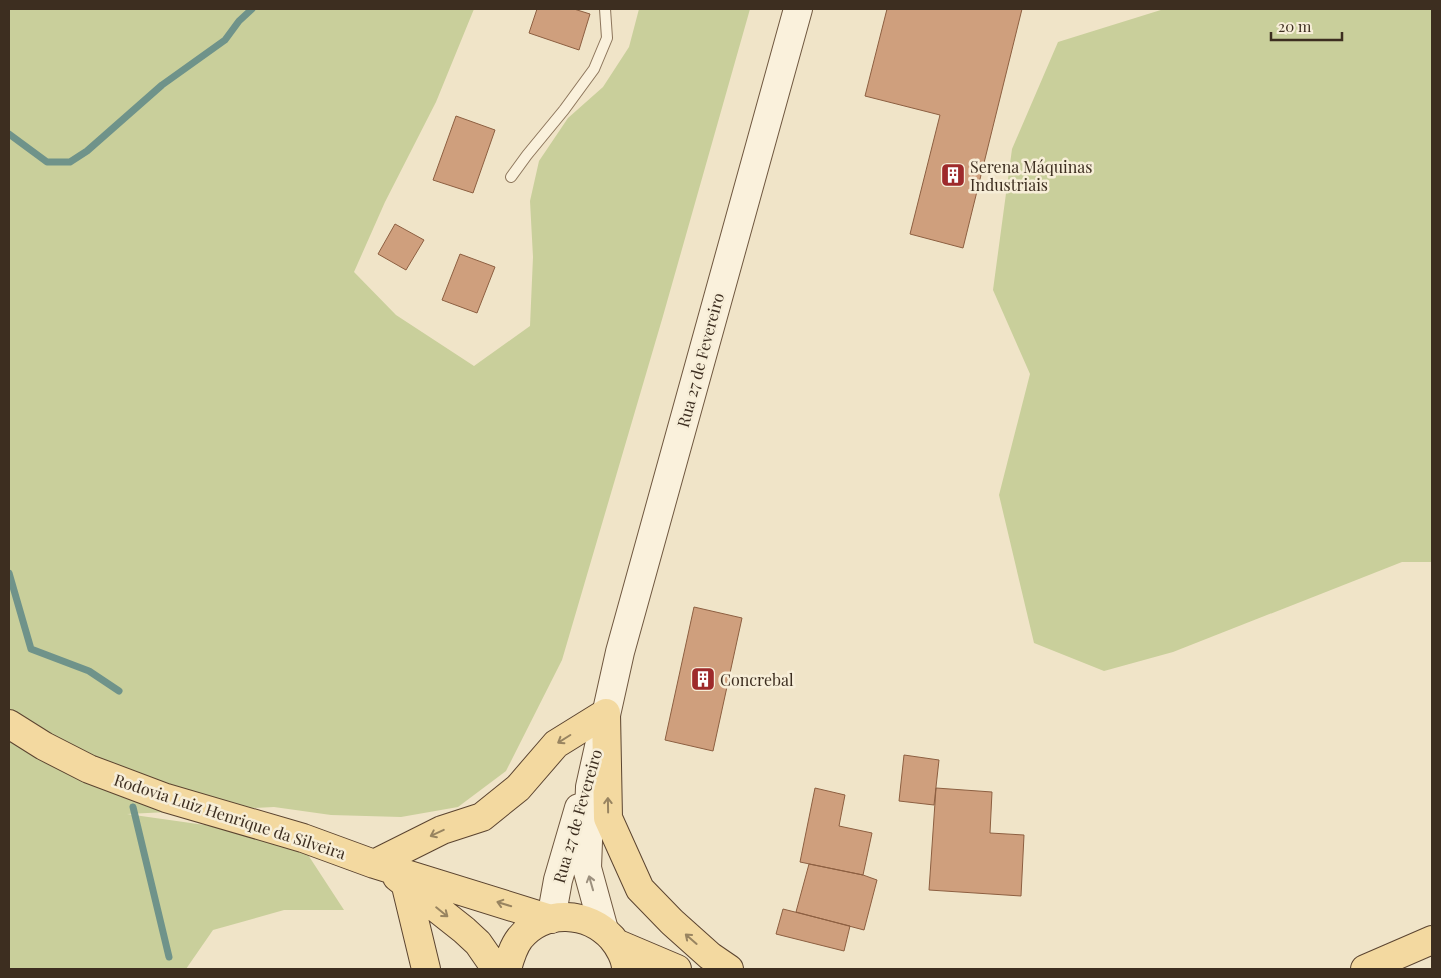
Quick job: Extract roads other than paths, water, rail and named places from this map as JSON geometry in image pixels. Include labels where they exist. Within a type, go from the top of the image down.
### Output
[{"type":"main road","name":"Rua 27 de Fevereiro","points":[[616,948],[587,868],[590,787],[620,652],[798,9]]},
{"type":"main road","name":"Rua 27 de Fevereiro","points":[[551,919],[558,880],[606,713]]},
{"type":"main road","points":[[374,864],[442,830],[482,817],[518,788],[556,744],[606,713]]},
{"type":"main road","points":[[606,713],[608,818],[640,889],[672,922],[710,956],[730,969]]},
{"type":"main road","name":"Rodovia Luiz Henrique da Silveira","points":[[9,724],[44,746],[90,769],[166,798],[303,838],[374,864],[551,919]]},
{"type":"main road","name":"Rodovia Luiz Henrique da Silveira","points":[[374,864],[405,882],[478,943],[496,969]]},
{"type":"main road","points":[[405,882],[426,969]]},
{"type":"main road","points":[[507,969],[511,952],[521,937],[534,926],[551,919],[570,916],[588,920],[616,948],[677,969]]},
{"type":"main road","points":[[1364,969],[1432,940]]},
{"type":"lane","points":[[511,177],[594,70],[607,38],[605,9]]},
{"type":"waterway","points":[[9,134],[47,162],[70,162],[87,151],[162,85],[225,40],[239,21],[252,9]]},
{"type":"waterway","points":[[9,573],[31,649],[89,671],[119,691]]},
{"type":"waterway","points":[[133,807],[169,957]]},
{"type":"place","name":"Serena Máquinas Industriais","points":[[953,175]]},
{"type":"place","name":"Concrebal","points":[[703,679]]}]
